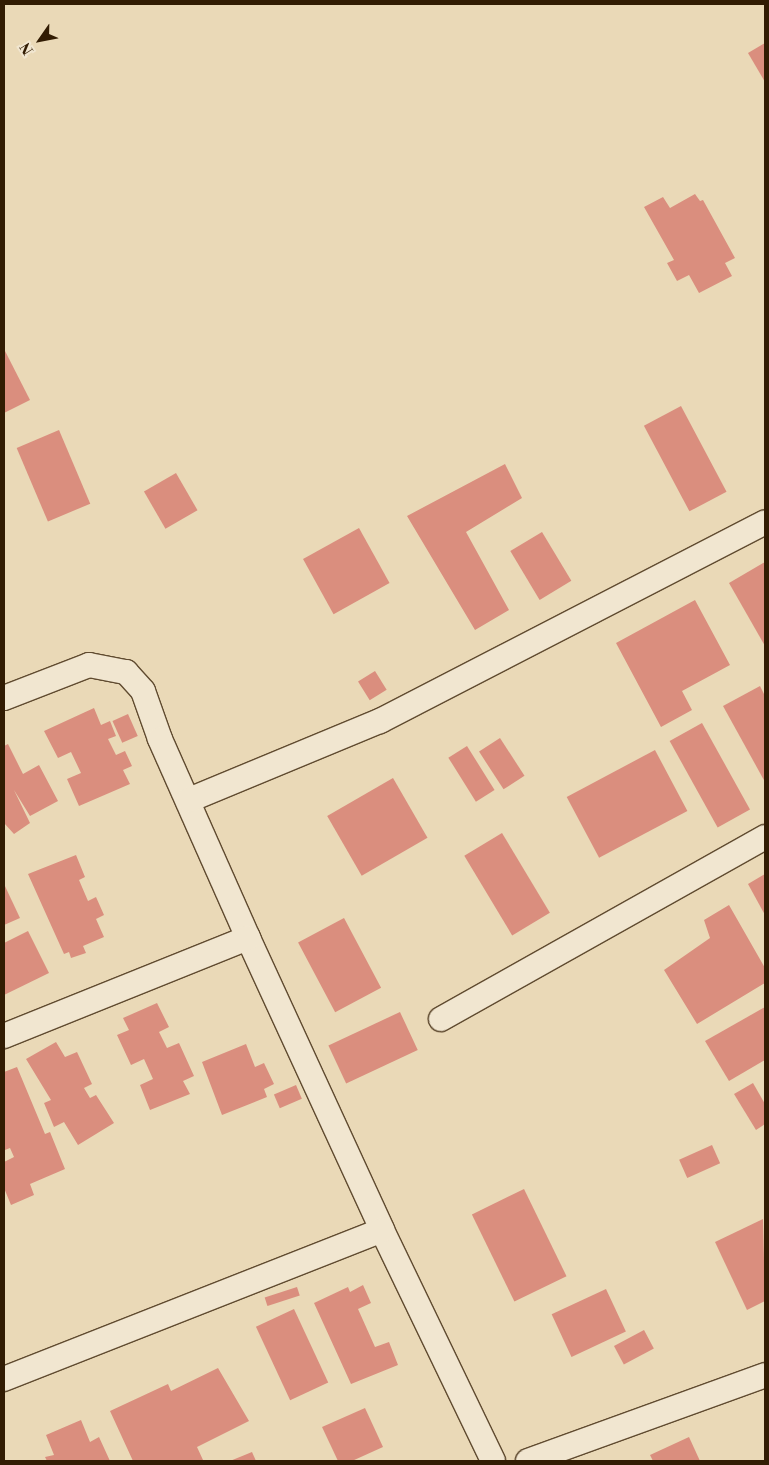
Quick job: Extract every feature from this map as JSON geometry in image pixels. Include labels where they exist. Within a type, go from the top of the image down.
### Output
[{"type":"street","points":[[189,800],[380,721],[765,522]]},
{"type":"street","points":[[4,698],[89,664],[126,672],[143,691],[160,739],[189,800],[248,938],[382,1230],[493,1461]]},
{"type":"street","points":[[441,1019],[765,837]]},
{"type":"street","points":[[4,1036],[248,938]]},
{"type":"street","points":[[4,1379],[382,1230]]},
{"type":"street","points":[[528,1461],[765,1375]]},
{"type":"building","points":[[765,43],[765,82],[748,53]]},
{"type":"building","points":[[695,194],[700,201],[703,200],[735,258],[725,263],[732,276],[699,293],[689,275],[677,281],[667,263],[674,260],[644,207],[663,197],[670,208]]},
{"type":"building","points":[[4,349],[30,400],[4,413]]},
{"type":"building","points":[[681,406],[727,492],[689,511],[644,426]]},
{"type":"building","points":[[59,430],[90,504],[48,522],[17,448]]},
{"type":"building","points":[[505,464],[522,498],[466,532],[509,610],[475,630],[407,516]]},
{"type":"building","points":[[176,473],[198,510],[165,529],[144,492]]},
{"type":"building","points":[[359,528],[390,583],[334,614],[303,559]]},
{"type":"building","points":[[542,532],[571,581],[540,600],[510,551]]},
{"type":"building","points":[[765,562],[765,646],[729,583]]},
{"type":"building","points":[[695,600],[730,665],[682,691],[692,710],[661,727],[616,643]]},
{"type":"building","points":[[375,671],[387,690],[370,700],[358,682]]},
{"type":"building","points":[[760,686],[765,696],[765,782],[723,706]]},
{"type":"building","points":[[94,708],[101,725],[110,721],[116,736],[108,739],[116,755],[125,751],[132,766],[123,770],[130,784],[79,806],[67,779],[81,773],[71,752],[58,758],[44,731]]},
{"type":"building","points":[[128,714],[138,736],[122,743],[112,721]]},
{"type":"building","points":[[702,723],[750,810],[718,828],[670,741]]},
{"type":"building","points":[[500,738],[525,776],[504,789],[479,752]]},
{"type":"building","points":[[8,744],[23,774],[39,765],[58,801],[30,816],[14,790],[30,823],[14,834],[4,823],[4,746]]},
{"type":"building","points":[[467,746],[495,790],[476,802],[448,758]]},
{"type":"building","points":[[655,750],[687,811],[599,858],[567,797]]},
{"type":"building","points":[[393,778],[427,838],[362,876],[327,816]]},
{"type":"building","points":[[502,833],[550,913],[512,935],[464,856]]},
{"type":"building","points":[[76,855],[85,877],[79,880],[88,901],[96,897],[104,915],[96,919],[104,937],[83,946],[86,953],[71,958],[69,952],[64,954],[28,874]]},
{"type":"building","points":[[765,874],[765,915],[748,884]]},
{"type":"building","points":[[4,884],[20,918],[4,925]]},
{"type":"building","points":[[729,905],[765,968],[765,983],[697,1024],[664,970],[710,938],[704,920]]},
{"type":"building","points":[[344,918],[381,988],[335,1012],[298,942]]},
{"type":"building","points":[[28,931],[49,973],[4,995],[4,943]]},
{"type":"building","points":[[157,1003],[169,1027],[159,1032],[167,1048],[179,1043],[194,1076],[183,1081],[190,1094],[150,1110],[140,1085],[153,1079],[144,1059],[131,1065],[117,1035],[129,1030],[123,1018]]},
{"type":"building","points":[[765,1007],[765,1060],[729,1081],[705,1041]]},
{"type":"building","points":[[400,1012],[418,1050],[346,1083],[328,1045]]},
{"type":"building","points":[[56,1042],[65,1057],[77,1052],[92,1084],[84,1088],[90,1098],[96,1095],[114,1123],[78,1145],[64,1122],[54,1127],[44,1103],[51,1100],[26,1059]]},
{"type":"building","points":[[246,1044],[255,1067],[264,1063],[274,1084],[264,1089],[267,1097],[222,1115],[202,1062]]},
{"type":"building","points":[[17,1067],[45,1134],[50,1132],[65,1169],[30,1184],[34,1195],[11,1205],[4,1188],[4,1162],[14,1157],[10,1148],[5,1150],[4,1146],[4,1072]]},
{"type":"building","points":[[753,1083],[765,1104],[765,1124],[756,1130],[734,1094]]},
{"type":"building","points":[[296,1085],[302,1099],[280,1108],[274,1094]]},
{"type":"building","points":[[712,1145],[720,1163],[687,1178],[679,1160]]},
{"type":"building","points":[[524,1189],[567,1276],[514,1302],[472,1214]]},
{"type":"building","points":[[763,1219],[765,1301],[747,1310],[715,1242]]},
{"type":"building","points":[[363,1285],[371,1303],[358,1309],[375,1347],[389,1342],[398,1365],[351,1384],[314,1303],[348,1287],[350,1292]]},
{"type":"building","points":[[297,1287],[300,1296],[267,1306],[265,1298]]},
{"type":"building","points":[[606,1289],[626,1332],[571,1357],[552,1314]]},
{"type":"building","points":[[294,1309],[328,1382],[290,1400],[256,1327]]},
{"type":"building","points":[[644,1330],[654,1349],[624,1365],[614,1346]]},
{"type":"building","points":[[218,1368],[249,1421],[197,1447],[203,1460],[201,1461],[133,1461],[110,1411],[168,1384],[171,1391]]},
{"type":"building","points":[[365,1408],[383,1447],[352,1461],[338,1461],[322,1427]]},
{"type":"building","points":[[81,1420],[90,1442],[99,1437],[110,1461],[47,1461],[45,1457],[54,1455],[46,1435]]},
{"type":"building","points":[[689,1437],[700,1461],[653,1461],[650,1455]]},
{"type":"building","points":[[252,1452],[256,1461],[230,1461]]}]
